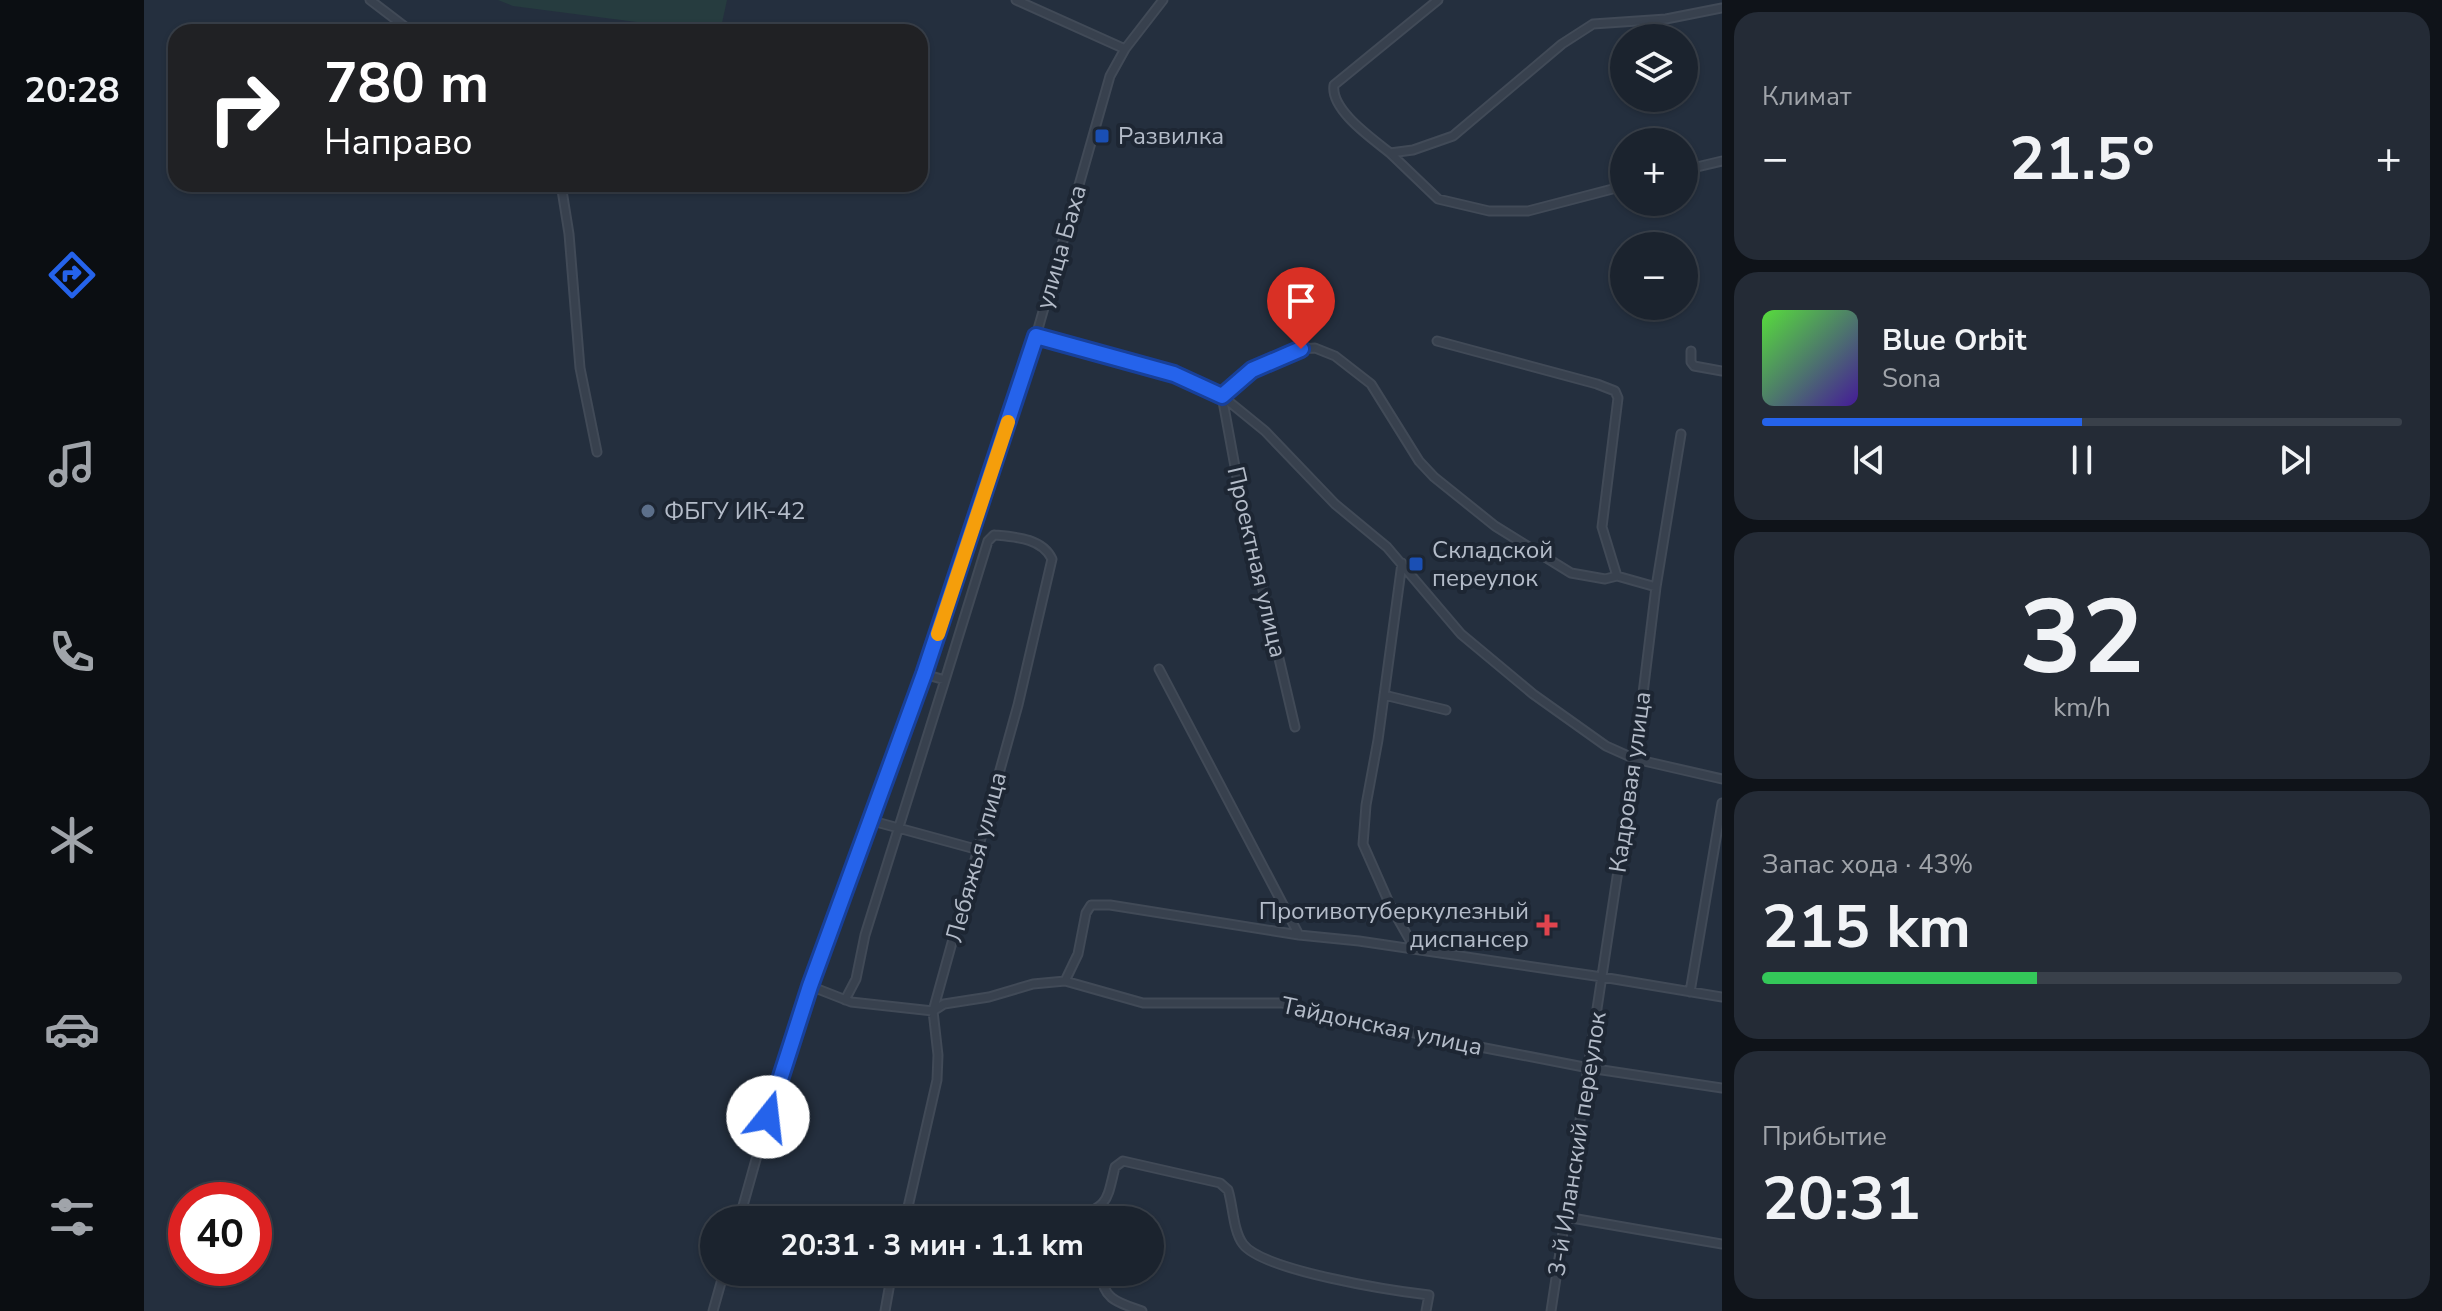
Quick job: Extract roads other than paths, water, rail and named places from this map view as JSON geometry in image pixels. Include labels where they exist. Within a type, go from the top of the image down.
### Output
[{"type":"street","points":[[370,0],[402,24]]},
{"type":"street","points":[[1016,0],[1125,49]]},
{"type":"street","name":"улица Баха","points":[[743,1206],[776,1088],[810,986],[924,674],[1036,336],[1110,76],[1125,49],[1163,0]]},
{"type":"street","points":[[1438,0],[1334,85],[1333,92],[1342,110],[1438,199],[1489,211],[1528,211],[1610,190]]},
{"type":"street","points":[[1390,153],[1413,150],[1453,136],[1551,53],[1593,24],[1666,19],[1722,8]]},
{"type":"street","points":[[1698,167],[1722,161]]},
{"type":"street","points":[[562,192],[569,234],[580,368],[597,452]]},
{"type":"street","points":[[1036,336],[1174,374],[1222,396],[1265,431],[1335,504],[1402,563],[1461,634],[1533,694],[1606,746],[1635,759],[1722,779]]},
{"type":"street","points":[[1437,341],[1615,391],[1618,398],[1602,527],[1617,576]]},
{"type":"street","points":[[1222,396],[1252,370],[1301,349],[1315,348],[1335,356],[1371,384],[1419,461],[1434,477],[1495,526],[1571,573],[1605,579],[1617,576],[1656,587]]},
{"type":"street","points":[[1691,351],[1694,366],[1722,371]]},
{"type":"street","name":"Проектная улица","points":[[1222,396],[1238,483],[1295,727]]},
{"type":"street","name":"Кадровая улица","points":[[1602,977],[1635,759],[1656,587],[1681,434]]},
{"type":"street","name":"Лебяжья улица","points":[[908,1206],[937,1080],[938,1055],[933,1011],[1018,705],[1052,559],[1047,549],[1031,541],[994,535],[988,541],[945,680]]},
{"type":"street","points":[[1402,563],[1363,844],[1390,905],[1415,949]]},
{"type":"street","points":[[1159,669],[1299,935]]},
{"type":"street","points":[[845,1000],[856,979],[865,935],[945,680],[924,674]]},
{"type":"street","points":[[1384,695],[1446,710]]},
{"type":"street","points":[[1690,992],[1722,803]]},
{"type":"street","points":[[869,820],[979,850]]},
{"type":"street","points":[[1065,981],[1078,954],[1086,913],[1091,905],[1110,905],[1722,997]]},
{"type":"street","name":"3-й Иланский переулок","points":[[1551,1311],[1602,977]]},
{"type":"street","name":"Тайдонская улица","points":[[810,986],[845,1000],[933,1011],[944,1004],[989,997],[1033,984],[1065,981],[1143,1003],[1282,1003],[1449,1041],[1589,1068],[1722,1088]]},
{"type":"street","points":[[1101,1206],[1107,1199],[1115,1167],[1123,1161],[1226,1187],[1242,1243],[1287,1267],[1365,1286],[1429,1295],[1426,1311]]},
{"type":"street","points":[[1566,1217],[1722,1244]]},
{"type":"street","points":[[713,1311],[720,1286]]},
{"type":"street","points":[[885,1311],[889,1286]]},
{"type":"street","points":[[1102,1286],[1107,1295],[1142,1311]]},
{"type":"place","name":"Развилка","points":[[1102,136]]},
{"type":"place","name":"ФБГУ ИК-42","points":[[648,511]]},
{"type":"place","name":"Складской переулок","points":[[1416,564]]},
{"type":"place","name":"Противотуберкулезный диспансер","points":[[1547,925]]}]
